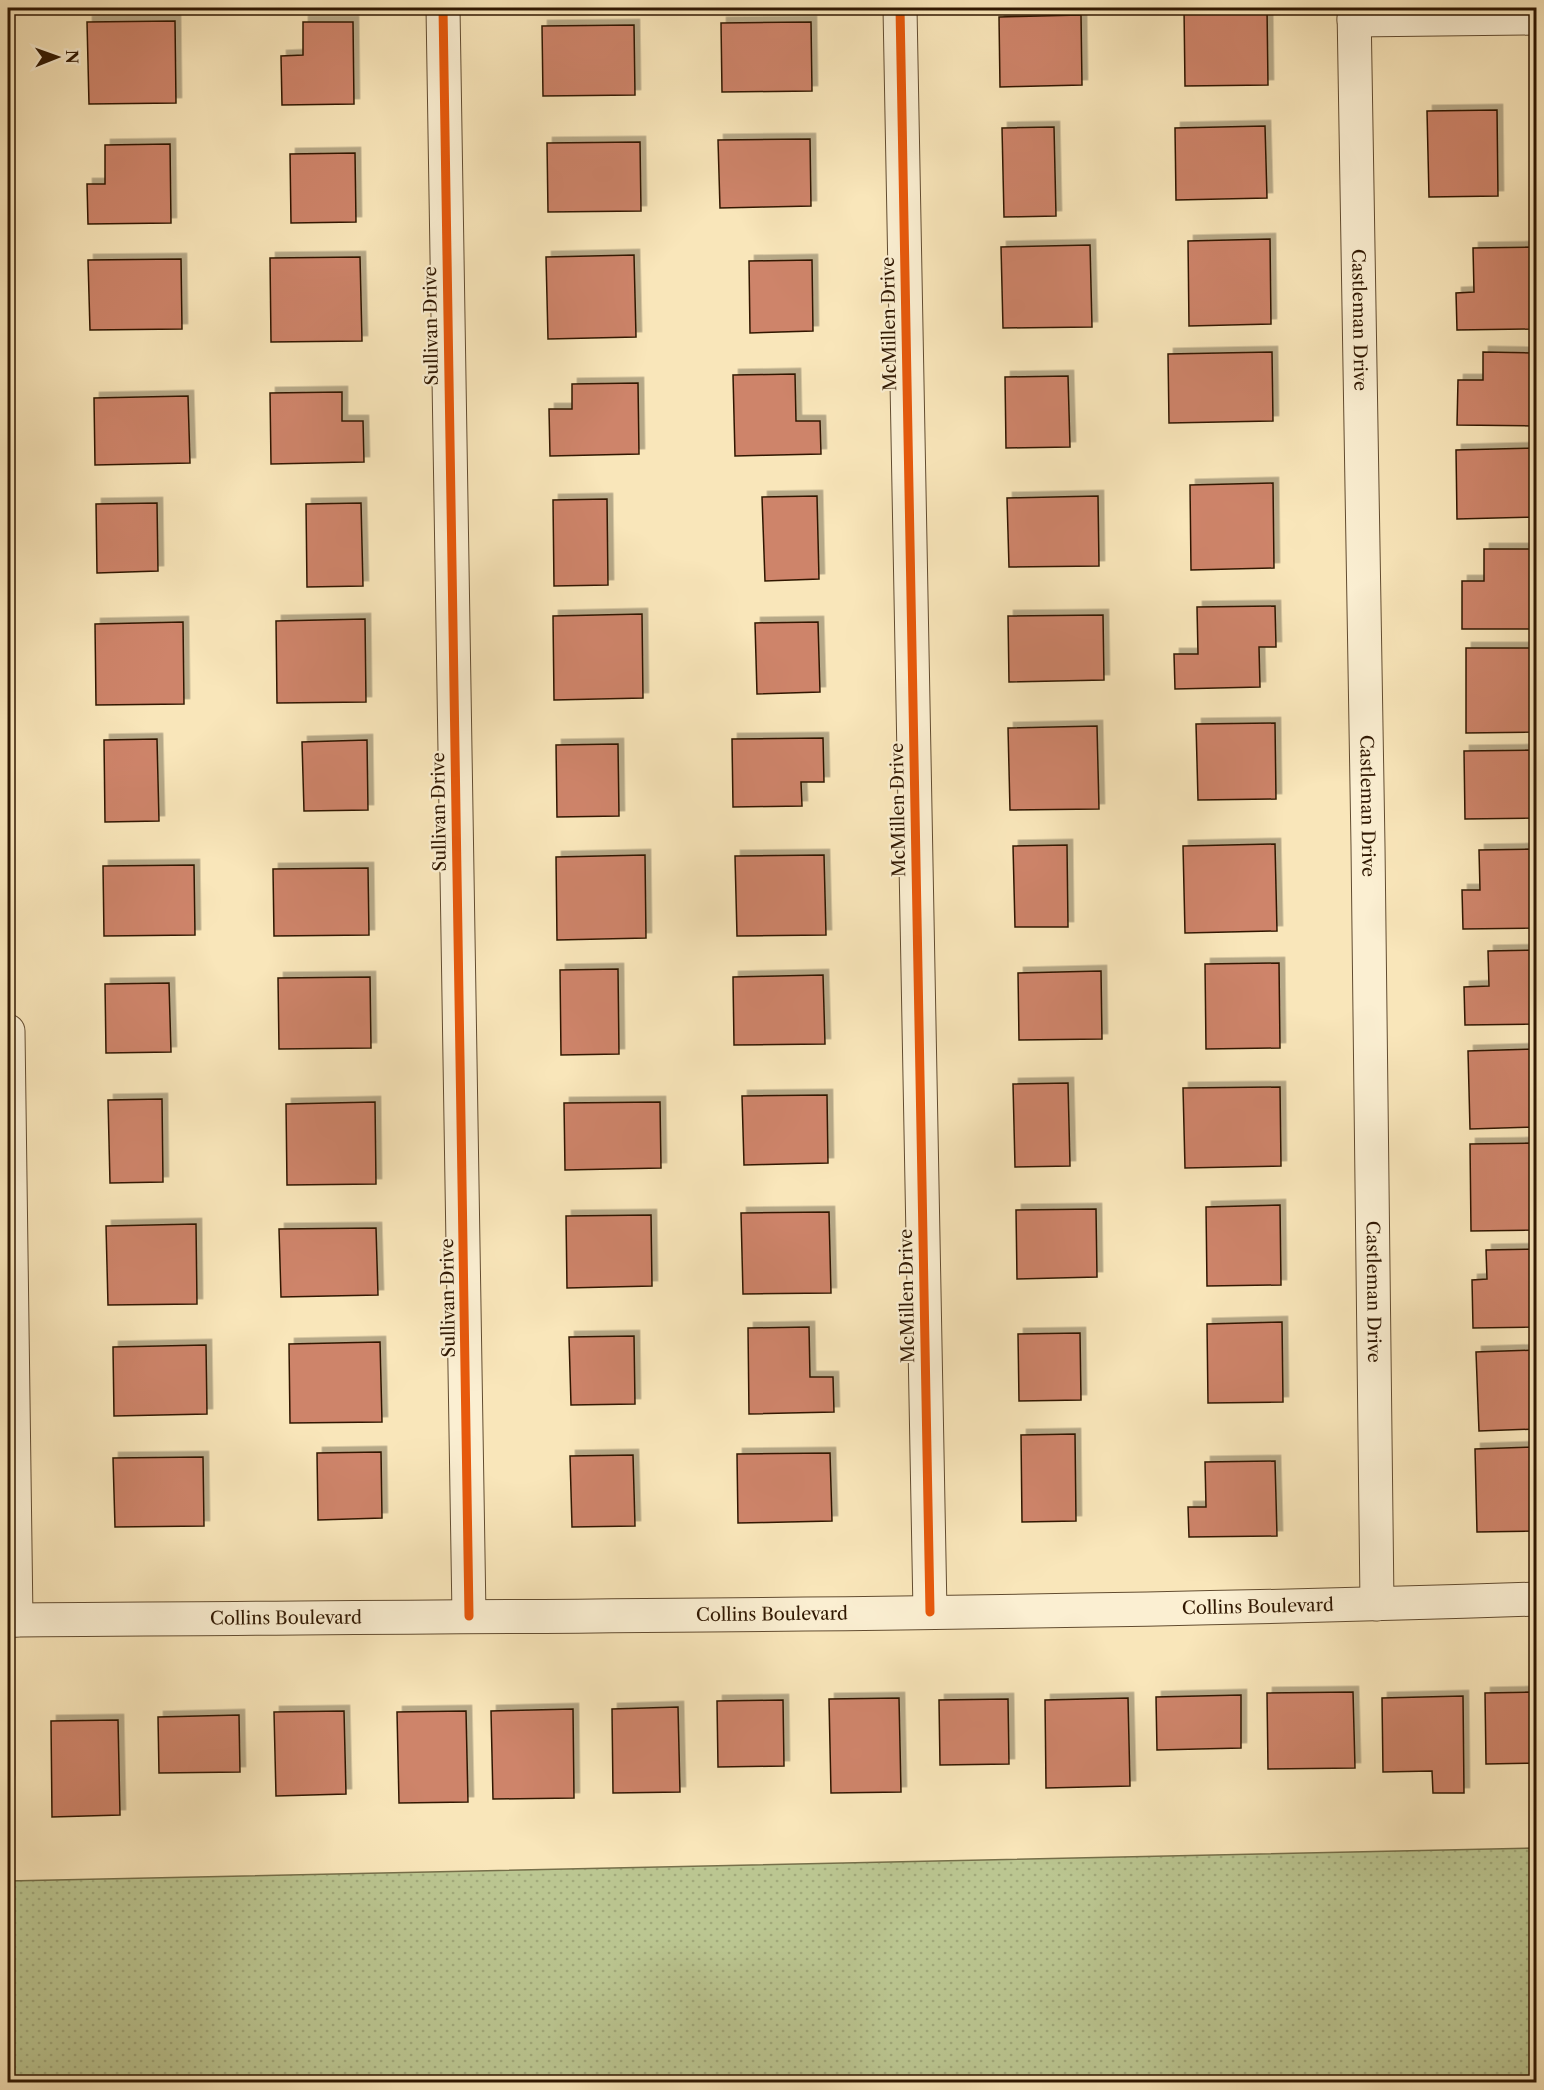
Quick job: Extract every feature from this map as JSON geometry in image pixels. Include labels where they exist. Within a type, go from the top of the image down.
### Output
[{"type":"street","name":"Sullivan Drive","points":[[443,8],[469,1616]]},
{"type":"street","name":"McMillen Drive","points":[[900,8],[930,1612]]},
{"type":"street","points":[[1354,14],[1536,18]]},
{"type":"street","name":"Castleman Drive","points":[[1354,14],[1368,834],[1377,1604]]},
{"type":"street","points":[[8,1030],[12,1620]]},
{"type":"street","name":"Collins Boulevard","points":[[12,1620],[930,1612],[1536,1599]]},
{"type":"green space","points":[[1536,1848],[1536,2082],[8,2082],[8,1881]]},
{"type":"building","points":[[1184,8],[1267,8],[1268,85],[1185,86]]},
{"type":"building","points":[[1081,15],[1082,85],[1000,87],[999,17]]},
{"type":"building","points":[[175,21],[176,103],[89,104],[87,22]]},
{"type":"building","points":[[303,22],[353,22],[354,104],[282,105],[281,56],[303,55]]},
{"type":"building","points":[[811,22],[812,91],[722,92],[721,23]]},
{"type":"building","points":[[634,25],[635,95],[543,96],[542,26]]},
{"type":"building","points":[[1534,109],[1536,109],[1536,176],[1534,176]]},
{"type":"building","points":[[1497,110],[1498,196],[1429,197],[1427,111]]},
{"type":"building","points":[[1265,126],[1267,198],[1176,200],[1175,128]]},
{"type":"building","points":[[1054,127],[1056,216],[1004,217],[1002,128]]},
{"type":"building","points":[[810,139],[811,206],[720,208],[718,140]]},
{"type":"building","points":[[640,142],[641,211],[548,212],[547,143]]},
{"type":"building","points":[[170,144],[171,223],[88,224],[87,184],[105,184],[105,145]]},
{"type":"building","points":[[355,153],[356,222],[291,223],[290,154]]},
{"type":"building","points":[[1270,239],[1271,324],[1189,326],[1188,241]]},
{"type":"building","points":[[1090,245],[1092,327],[1003,328],[1001,247]]},
{"type":"building","points":[[1536,247],[1535,329],[1457,330],[1456,293],[1474,292],[1473,248]]},
{"type":"building","points":[[634,255],[636,337],[548,339],[546,257]]},
{"type":"building","points":[[360,257],[362,341],[271,342],[270,258]]},
{"type":"building","points":[[181,259],[182,329],[90,330],[88,260]]},
{"type":"building","points":[[812,260],[813,331],[750,333],[749,261]]},
{"type":"building","points":[[1272,352],[1273,421],[1169,423],[1168,354]]},
{"type":"building","points":[[1483,352],[1536,353],[1536,426],[1457,425],[1458,380],[1483,380]]},
{"type":"building","points":[[795,374],[796,421],[820,421],[821,454],[735,456],[733,375]]},
{"type":"building","points":[[1068,376],[1070,447],[1006,448],[1005,377]]},
{"type":"building","points":[[638,383],[639,454],[550,456],[549,409],[572,409],[572,384]]},
{"type":"building","points":[[342,392],[342,421],[363,421],[364,462],[271,464],[270,393]]},
{"type":"building","points":[[188,396],[190,463],[95,465],[94,398]]},
{"type":"building","points":[[1536,448],[1536,517],[1457,519],[1456,450]]},
{"type":"building","points":[[1273,483],[1274,568],[1191,570],[1190,485]]},
{"type":"building","points":[[817,496],[819,579],[765,581],[762,497]]},
{"type":"building","points":[[1098,496],[1099,566],[1009,567],[1007,498]]},
{"type":"building","points":[[607,499],[608,585],[554,586],[553,500]]},
{"type":"building","points":[[157,503],[158,571],[97,573],[96,504]]},
{"type":"building","points":[[361,503],[363,586],[307,587],[306,504]]},
{"type":"building","points":[[1484,549],[1536,549],[1536,629],[1462,629],[1462,581],[1484,581]]},
{"type":"building","points":[[1275,606],[1276,647],[1259,647],[1260,687],[1175,689],[1174,654],[1198,654],[1197,607]]},
{"type":"building","points":[[642,614],[643,698],[554,700],[553,616]]},
{"type":"building","points":[[1103,615],[1104,680],[1009,682],[1008,616]]},
{"type":"building","points":[[365,619],[366,702],[277,703],[276,621]]},
{"type":"building","points":[[183,622],[184,704],[96,705],[95,624]]},
{"type":"building","points":[[818,622],[820,692],[757,694],[755,623]]},
{"type":"building","points":[[1466,648],[1536,648],[1536,732],[1466,733]]},
{"type":"building","points":[[1275,723],[1276,799],[1198,800],[1196,724]]},
{"type":"building","points":[[1097,726],[1099,809],[1010,810],[1008,728]]},
{"type":"building","points":[[823,738],[824,782],[801,782],[802,806],[733,807],[732,739]]},
{"type":"building","points":[[157,739],[159,821],[105,822],[104,740]]},
{"type":"building","points":[[367,740],[368,810],[304,811],[302,742]]},
{"type":"building","points":[[618,744],[619,816],[557,817],[556,745]]},
{"type":"building","points":[[1536,750],[1536,818],[1465,819],[1464,751]]},
{"type":"building","points":[[1275,844],[1277,931],[1185,933],[1183,846]]},
{"type":"building","points":[[1067,845],[1068,927],[1015,927],[1013,846]]},
{"type":"building","points":[[1536,849],[1536,928],[1463,929],[1462,890],[1480,890],[1479,850]]},
{"type":"building","points":[[645,855],[646,938],[557,940],[556,857]]},
{"type":"building","points":[[824,855],[826,935],[737,936],[735,856]]},
{"type":"building","points":[[194,865],[195,935],[104,936],[103,866]]},
{"type":"building","points":[[368,868],[369,935],[274,936],[273,869]]},
{"type":"building","points":[[1536,950],[1536,1024],[1465,1025],[1464,987],[1489,986],[1488,951]]},
{"type":"building","points":[[1279,963],[1280,1048],[1206,1049],[1205,964]]},
{"type":"building","points":[[618,969],[619,1054],[561,1055],[560,970]]},
{"type":"building","points":[[1101,971],[1102,1039],[1019,1040],[1018,973]]},
{"type":"building","points":[[823,975],[825,1044],[734,1045],[733,977]]},
{"type":"building","points":[[370,977],[371,1048],[279,1049],[278,978]]},
{"type":"building","points":[[169,983],[171,1052],[106,1053],[105,984]]},
{"type":"building","points":[[1536,1049],[1536,1127],[1470,1129],[1468,1051]]},
{"type":"building","points":[[1068,1083],[1070,1166],[1015,1167],[1013,1084]]},
{"type":"building","points":[[1280,1087],[1281,1166],[1185,1168],[1183,1088]]},
{"type":"building","points":[[827,1095],[828,1163],[744,1165],[742,1096]]},
{"type":"building","points":[[162,1099],[163,1182],[110,1183],[108,1100]]},
{"type":"building","points":[[375,1102],[376,1184],[287,1185],[286,1104]]},
{"type":"building","points":[[660,1102],[661,1168],[565,1170],[564,1103]]},
{"type":"building","points":[[1536,1143],[1536,1230],[1471,1231],[1470,1144]]},
{"type":"building","points":[[1280,1205],[1281,1285],[1207,1286],[1206,1207]]},
{"type":"building","points":[[1096,1209],[1097,1277],[1017,1279],[1016,1210]]},
{"type":"building","points":[[829,1212],[831,1293],[743,1294],[741,1213]]},
{"type":"building","points":[[651,1215],[652,1286],[567,1288],[566,1216]]},
{"type":"building","points":[[196,1224],[197,1304],[108,1305],[106,1226]]},
{"type":"building","points":[[376,1228],[378,1295],[281,1297],[279,1229]]},
{"type":"building","points":[[1536,1249],[1536,1327],[1473,1328],[1472,1280],[1487,1279],[1486,1250]]},
{"type":"building","points":[[1282,1322],[1283,1402],[1208,1403],[1207,1324]]},
{"type":"building","points":[[809,1327],[810,1377],[833,1377],[834,1412],[749,1414],[748,1328]]},
{"type":"building","points":[[1080,1333],[1081,1400],[1019,1401],[1018,1334]]},
{"type":"building","points":[[634,1336],[635,1404],[571,1405],[569,1337]]},
{"type":"building","points":[[380,1342],[382,1422],[290,1423],[289,1344]]},
{"type":"building","points":[[206,1345],[207,1414],[114,1416],[113,1347]]},
{"type":"building","points":[[1536,1350],[1536,1429],[1479,1431],[1476,1352]]},
{"type":"building","points":[[1075,1434],[1076,1521],[1022,1522],[1021,1435]]},
{"type":"building","points":[[1536,1447],[1536,1531],[1477,1532],[1475,1449]]},
{"type":"building","points":[[381,1452],[382,1518],[318,1520],[317,1453]]},
{"type":"building","points":[[830,1453],[832,1521],[738,1523],[737,1454]]},
{"type":"building","points":[[633,1455],[635,1526],[572,1527],[570,1456]]},
{"type":"building","points":[[203,1457],[204,1526],[115,1527],[113,1458]]},
{"type":"building","points":[[1275,1461],[1277,1536],[1189,1537],[1188,1507],[1206,1507],[1205,1462]]},
{"type":"building","points":[[1353,1692],[1355,1768],[1268,1769],[1267,1693]]},
{"type":"building","points":[[1536,1692],[1536,1763],[1486,1764],[1485,1693]]},
{"type":"building","points":[[1241,1695],[1241,1748],[1157,1750],[1156,1697]]},
{"type":"building","points":[[1463,1696],[1464,1793],[1433,1793],[1432,1771],[1383,1772],[1382,1698]]},
{"type":"building","points":[[899,1698],[901,1792],[831,1793],[829,1699]]},
{"type":"building","points":[[1128,1698],[1130,1786],[1046,1788],[1045,1700]]},
{"type":"building","points":[[1008,1699],[1009,1764],[940,1765],[939,1700]]},
{"type":"building","points":[[783,1700],[784,1766],[718,1767],[717,1701]]},
{"type":"building","points":[[678,1707],[680,1792],[613,1793],[612,1709]]},
{"type":"building","points":[[573,1709],[574,1798],[493,1799],[491,1711]]},
{"type":"building","points":[[344,1711],[346,1794],[276,1796],[274,1712]]},
{"type":"building","points":[[466,1711],[468,1802],[399,1803],[397,1712]]},
{"type":"building","points":[[239,1715],[240,1772],[159,1773],[158,1717]]},
{"type":"building","points":[[8,1718],[9,1781],[8,1781]]},
{"type":"building","points":[[118,1720],[120,1815],[52,1817],[51,1721]]},
{"type":"cycle path","points":[[443,8],[469,1616]]},
{"type":"cycle path","points":[[900,8],[930,1612]]}]
